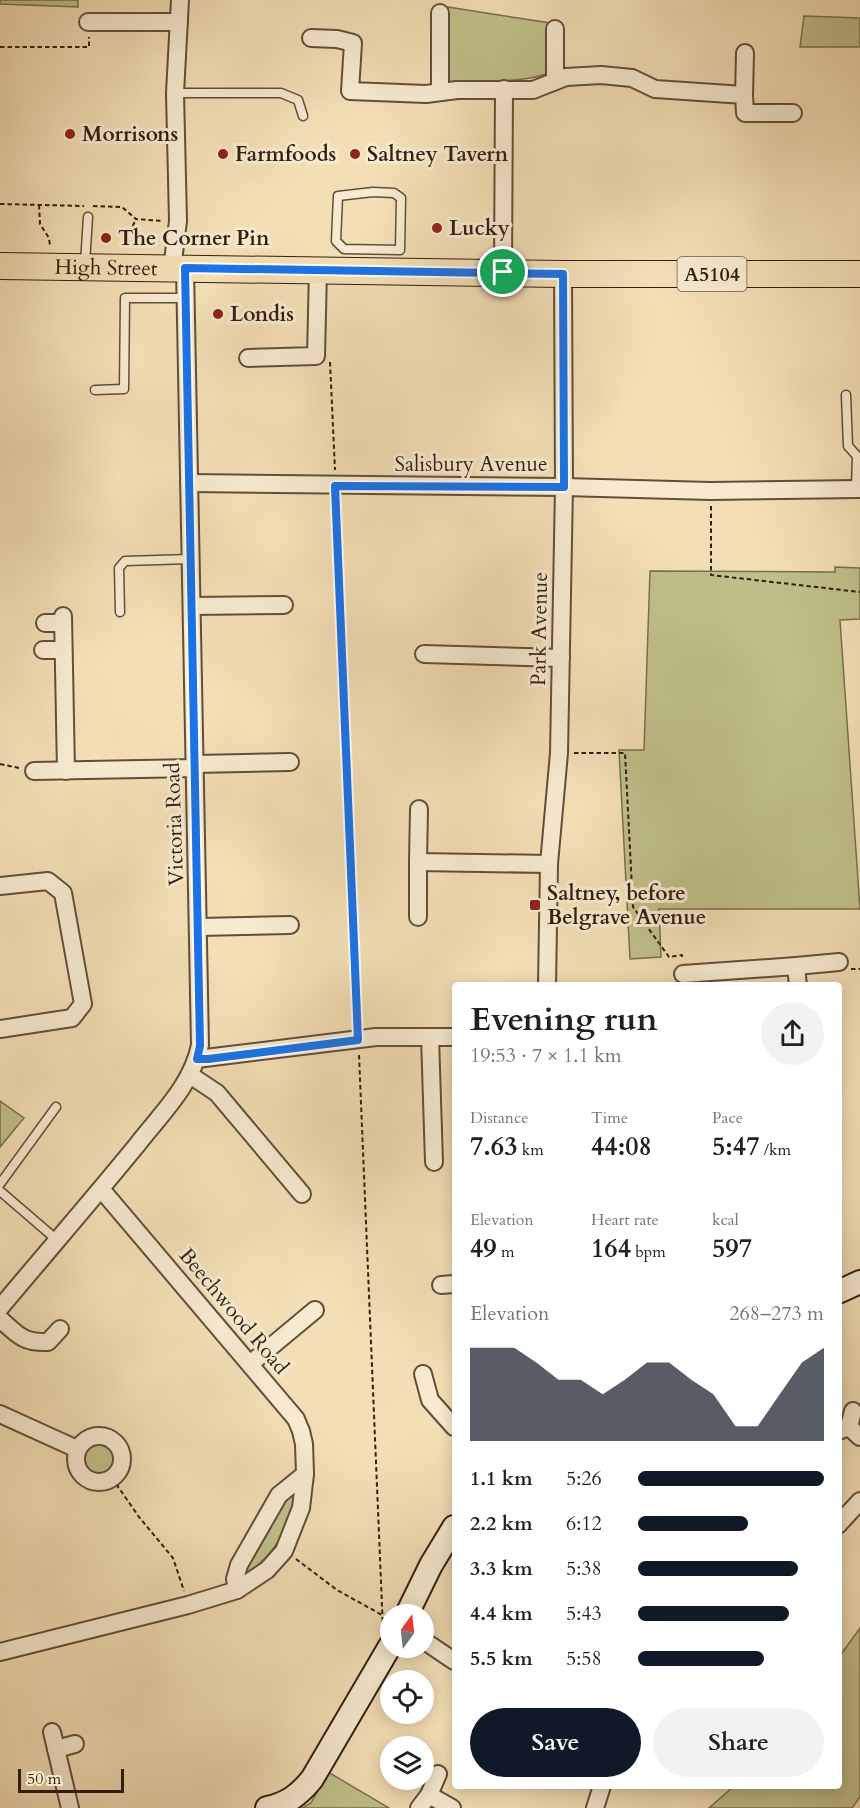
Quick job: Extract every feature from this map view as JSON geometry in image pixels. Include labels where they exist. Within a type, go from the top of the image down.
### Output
[{"type":"main road","name":"High Street","points":[[0,266],[318,270],[369,260],[503,272],[563,274],[860,274]]},
{"type":"street","name":"Victoria Road","points":[[0,1308],[101,1189],[186,1083],[200,1046],[185,298],[179,269],[175,93],[180,0]]},
{"type":"street","points":[[440,13],[440,92]]},
{"type":"street","points":[[88,22],[179,21]]},
{"type":"street","points":[[555,29],[555,81]]},
{"type":"street","points":[[311,38],[338,39],[353,43],[350,91],[389,94],[504,89],[533,90],[566,77],[601,75],[632,78],[655,89],[744,95]]},
{"type":"street","points":[[746,53],[745,113],[792,113]]},
{"type":"street","points":[[503,272],[504,89]]},
{"type":"street","points":[[248,358],[316,356],[318,270]]},
{"type":"street","name":"Park Avenue","points":[[548,982],[549,864],[559,753],[564,487],[563,274]]},
{"type":"street","name":"Salisbury Avenue","points":[[189,483],[710,491],[858,489]]},
{"type":"street","points":[[192,606],[284,605]]},
{"type":"street","points":[[45,623],[63,619],[66,771]]},
{"type":"street","points":[[43,650],[63,650]]},
{"type":"street","points":[[424,654],[561,658]]},
{"type":"street","points":[[34,771],[290,762]]},
{"type":"street","points":[[418,917],[419,809]]},
{"type":"street","points":[[418,862],[549,864]]},
{"type":"street","points":[[0,886],[48,881],[63,893],[83,1004],[72,1018],[0,1029]]},
{"type":"street","points":[[199,927],[290,925]]},
{"type":"street","points":[[683,974],[839,962]]},
{"type":"street","points":[[796,966],[798,982]]},
{"type":"street","points":[[197,1059],[376,1037],[452,1037]]},
{"type":"street","points":[[430,1037],[434,1162]]},
{"type":"street","points":[[190,1076],[217,1093],[302,1194]]},
{"type":"street","name":"Beechwood Road","points":[[0,1652],[188,1605],[237,1590],[267,1570],[284,1551],[301,1508],[305,1474],[304,1444],[296,1419],[101,1189]]},
{"type":"street","points":[[842,1290],[860,1282]]},
{"type":"street","points":[[250,1364],[315,1310]]},
{"type":"street","points":[[0,1319],[22,1339],[34,1343],[48,1342],[60,1329]]},
{"type":"street","points":[[423,1374],[430,1400],[452,1425]]},
{"type":"street","points":[[849,1432],[853,1411]]},
{"type":"street","points":[[0,1414],[77,1449]]},
{"type":"street","points":[[105,1436],[113,1439],[119,1446],[122,1465],[112,1478],[97,1482],[89,1480],[80,1473],[76,1466],[77,1449],[83,1441],[90,1437],[105,1436]]},
{"type":"street","points":[[237,1590],[235,1579],[239,1565],[279,1494],[305,1474]]},
{"type":"street","points":[[842,1521],[860,1502]]},
{"type":"street","points":[[412,1604],[431,1565],[452,1530]]},
{"type":"street","points":[[434,1647],[452,1660]]},
{"type":"street","points":[[267,1808],[289,1801],[303,1791],[383,1658]]},
{"type":"street","points":[[52,1732],[70,1808]]},
{"type":"street","points":[[56,1749],[75,1744]]},
{"type":"street","points":[[438,1774],[424,1802],[452,1808]]},
{"type":"street","points":[[595,1808],[601,1789]]},
{"type":"lane","points":[[175,93],[281,93],[298,100],[303,116]]},
{"type":"lane","points":[[373,192],[394,193],[401,198],[399,250],[369,260],[344,249],[336,241],[338,196],[373,192]]},
{"type":"lane","points":[[85,268],[88,217]]},
{"type":"lane","points":[[95,390],[124,389],[126,298],[185,298]]},
{"type":"lane","points":[[846,395],[848,446],[857,456],[858,489]]},
{"type":"lane","points":[[120,612],[119,568],[125,561],[190,559]]},
{"type":"lane","points":[[0,1184],[56,1107]]},
{"type":"lane","points":[[0,1191],[57,1240]]},
{"type":"path","points":[[0,47],[89,47],[88,22]]},
{"type":"path","points":[[0,204],[122,207],[136,219],[178,221]]},
{"type":"path","points":[[39,205],[40,224],[50,243],[49,267]]},
{"type":"path","points":[[125,269],[127,253],[125,243],[136,219]]},
{"type":"path","points":[[330,362],[382,1604]]},
{"type":"path","points":[[710,491],[711,575],[860,592]]},
{"type":"path","points":[[559,753],[624,753],[633,907],[669,957],[682,956],[683,974]]},
{"type":"path","points":[[0,764],[34,771]]},
{"type":"path","points":[[112,1478],[139,1517],[173,1558],[188,1605]]},
{"type":"path","points":[[284,1551],[337,1590],[380,1614]]},
{"type":"green space","points":[[0,0],[78,0],[78,7],[0,4]]},
{"type":"green space","points":[[448,7],[550,23],[549,73],[524,79],[448,83]]},
{"type":"green space","points":[[804,16],[860,18],[860,47],[800,47]]},
{"type":"green space","points":[[835,567],[860,568],[860,619],[840,620],[860,909],[659,909],[661,957],[630,959],[619,750],[644,750],[650,571],[835,572]]},
{"type":"green space","points":[[0,1101],[24,1118],[0,1147]]},
{"type":"green space","points":[[98,1442],[109,1447],[114,1458],[109,1469],[98,1474],[87,1469],[82,1458],[87,1447]]},
{"type":"green space","points":[[296,1491],[281,1538],[258,1565],[248,1572],[243,1571],[288,1492]]},
{"type":"green space","points":[[860,1628],[860,1797],[852,1808],[709,1808],[731,1789],[842,1789],[842,1653]]},
{"type":"green space","points":[[328,1772],[389,1808],[302,1808],[311,1803]]},
{"type":"place","name":"Morrisons","points":[[70,134]]},
{"type":"place","name":"Farmfoods","points":[[223,154]]},
{"type":"place","name":"Saltney Tavern","points":[[355,154]]},
{"type":"place","name":"Lucky","points":[[437,228]]},
{"type":"place","name":"The Corner Pin","points":[[106,238]]},
{"type":"place","name":"Londis","points":[[218,314]]},
{"type":"place","name":"Saltney, before Belgrave Avenue","points":[[535,905]]},
{"type":"route","points":[[185,268],[503,272],[563,274],[564,487],[335,486],[358,1040],[197,1059],[200,1046],[199,927],[185,268]]}]
